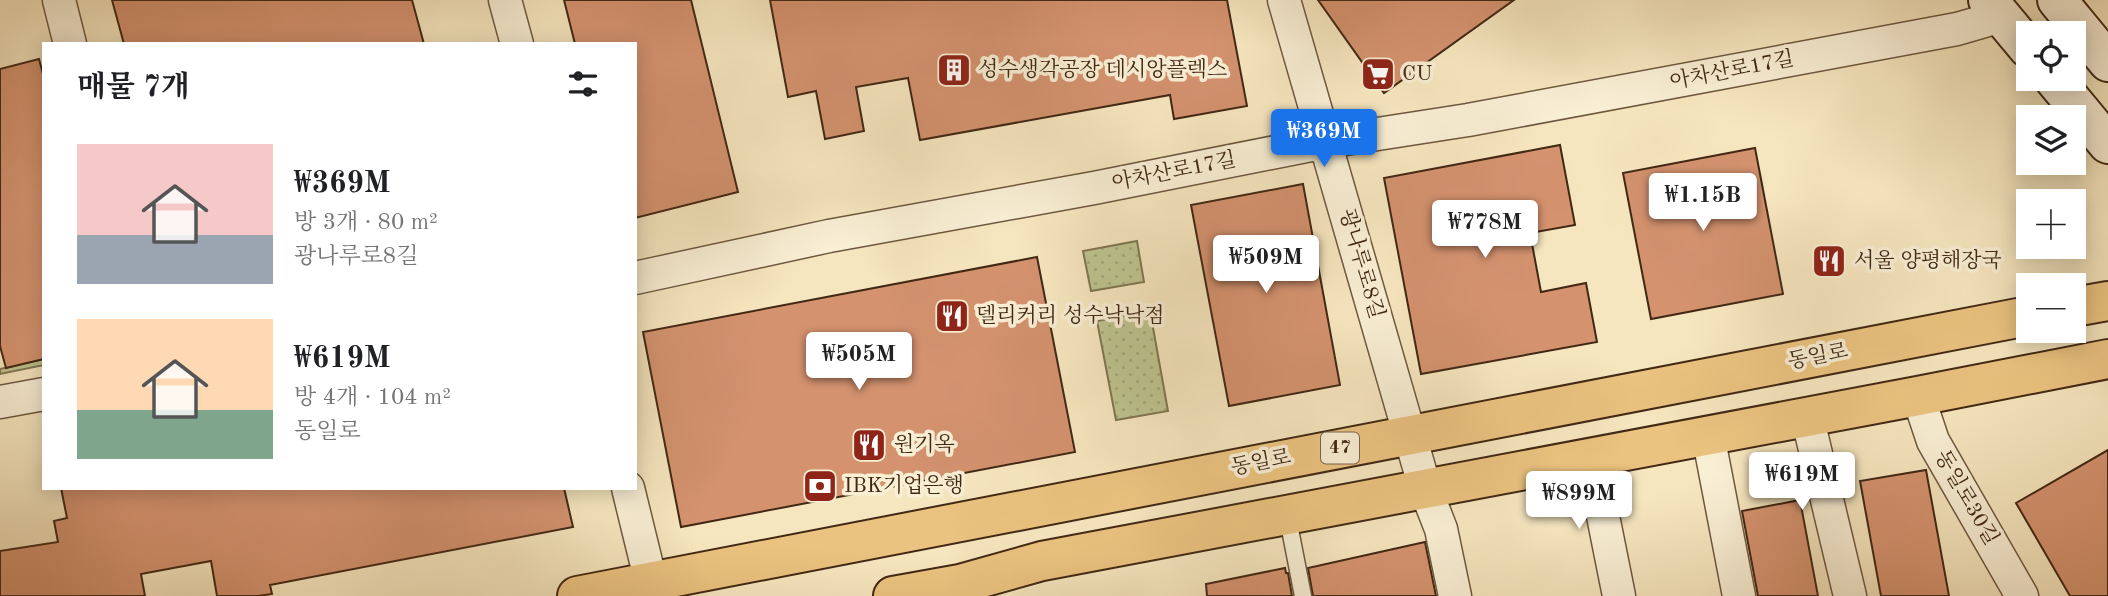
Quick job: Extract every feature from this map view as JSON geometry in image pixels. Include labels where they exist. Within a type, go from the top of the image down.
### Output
[{"type":"main road","points":[[2057,0],[2108,62]]},
{"type":"main road","points":[[1995,8],[2016,33]]},
{"type":"main road","points":[[2064,91],[2108,144]]},
{"type":"main road","points":[[2086,305],[2108,301]]},
{"type":"main road","name":"동일로","points":[[577,596],[657,589],[1310,453],[2016,325]]},
{"type":"main road","points":[[1931,393],[1981,362],[2038,350],[2035,343]]},
{"type":"main road","points":[[892,596],[960,584],[1042,561],[2108,359]]},
{"type":"main road","points":[[1280,515],[1303,491],[1334,484],[1331,465],[1310,453]]},
{"type":"street","points":[[59,0],[70,42]]},
{"type":"street","points":[[505,0],[516,42]]},
{"type":"street","name":"광나루로8길","points":[[1284,0],[1425,488],[1441,529],[1455,596]]},
{"type":"street","name":"아차산로17길","points":[[637,278],[829,236],[1326,142],[1522,110],[1943,31],[1995,8]]},
{"type":"street","name":"동일로30길","points":[[1931,393],[1933,441],[2022,596]]},
{"type":"street","points":[[0,402],[42,394]]},
{"type":"street","points":[[1807,416],[1850,596]]},
{"type":"street","points":[[1708,435],[1739,596]]},
{"type":"street","points":[[1591,456],[1619,596]]},
{"type":"street","points":[[629,490],[657,589]]},
{"type":"lane","points":[[1280,515],[1303,596]]},
{"type":"green space","points":[[1137,241],[1144,282],[1091,291],[1083,251]]},
{"type":"green space","points":[[1150,311],[1168,411],[1116,420],[1097,321]]},
{"type":"green space","points":[[42,359],[42,365],[0,374],[0,369]]},
{"type":"building","points":[[112,0],[412,0],[423,42],[123,42]]},
{"type":"building","points":[[564,0],[691,0],[738,192],[637,217],[637,42],[574,42]]},
{"type":"building","name":"성수생각공장 데시앙플렉스","points":[[770,0],[1227,0],[1247,106],[1174,119],[1170,95],[920,140],[908,78],[856,87],[864,131],[825,139],[816,91],[788,97]]},
{"type":"building","points":[[1318,0],[1514,0],[1384,93]]},
{"type":"building","points":[[39,59],[42,70],[42,359],[6,368],[0,346],[0,69]]},
{"type":"building","points":[[1560,145],[1575,225],[1530,233],[1541,292],[1586,283],[1597,342],[1421,374],[1384,178]]},
{"type":"building","points":[[1755,148],[1783,294],[1651,319],[1623,173]]},
{"type":"building","points":[[1303,184],[1340,385],[1229,406],[1191,205]]},
{"type":"building","points":[[1037,257],[1075,452],[681,527],[643,332]]},
{"type":"building","points":[[2108,450],[2108,596],[2070,596],[2016,503]]},
{"type":"building","points":[[1926,470],[1949,596],[1881,596],[1860,481]]},
{"type":"building","points":[[61,490],[564,490],[573,527],[270,585],[272,594],[258,596],[217,596],[211,561],[141,574],[145,596],[0,596],[0,551],[58,542],[54,521],[67,518]]},
{"type":"building","points":[[1800,500],[1818,596],[1758,596],[1742,511]]},
{"type":"building","points":[[1425,542],[1436,596],[1313,596],[1308,568]]},
{"type":"building","points":[[1285,568],[1292,596],[1207,596],[1206,584]]},
{"type":"place","name":"성수생각공장 데시앙플렉스","points":[[954,70]]},
{"type":"place","name":"CU","points":[[1378,74]]},
{"type":"place","name":"서울 양평해장국","points":[[1829,261]]},
{"type":"place","name":"델리커리 성수낙낙점","points":[[952,316]]},
{"type":"place","name":"원기옥","points":[[869,445]]},
{"type":"place","name":"IBK기업은행","points":[[820,486]]}]
